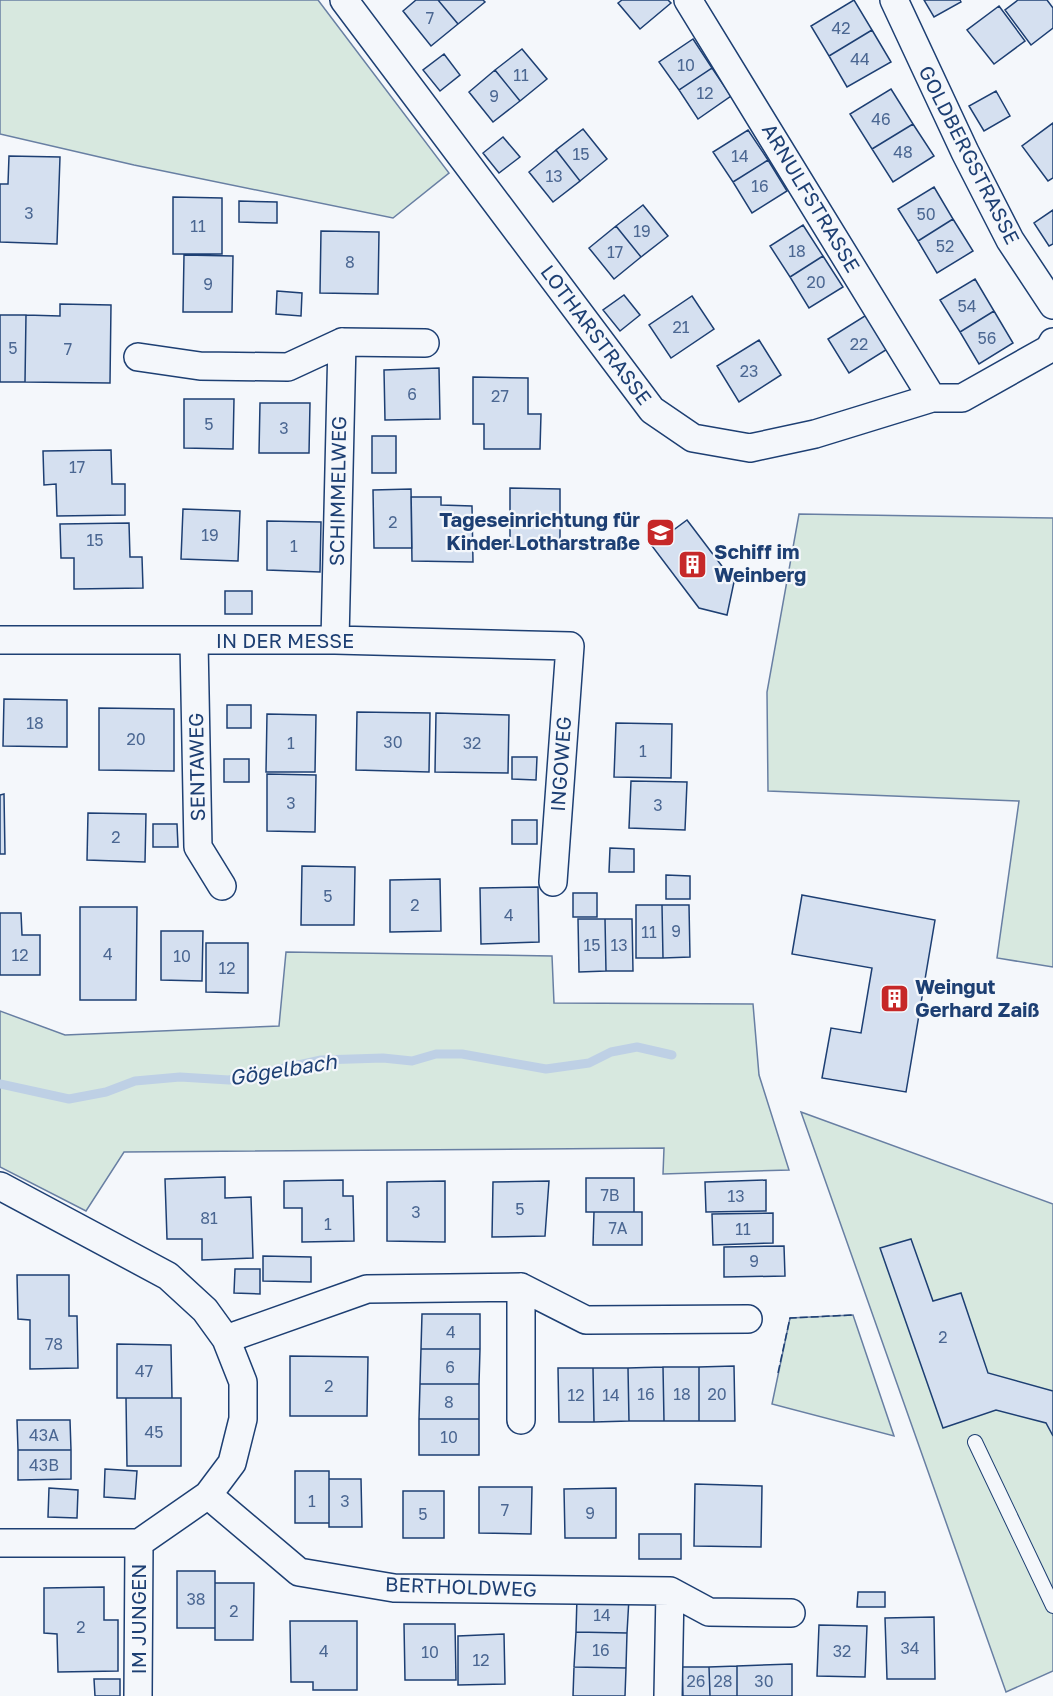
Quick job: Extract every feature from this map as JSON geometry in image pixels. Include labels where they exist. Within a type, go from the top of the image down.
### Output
[{"type":"street","name":"LOTHARSTRASSE","points":[[344,0],[652,410],[693,438],[750,448],[815,434],[932,398],[962,398],[1049,349],[1053,342]]},
{"type":"street","name":"ARNULFSTRASSE","points":[[688,0],[932,398]]},
{"type":"street","name":"GOLDBERGSTRASSE","points":[[894,0],[965,153],[1010,240],[1053,305]]},
{"type":"street","points":[[138,357],[200,366],[288,367],[342,342],[425,343]]},
{"type":"street","name":"SCHIMMELWEG","points":[[335,640],[342,342]]},
{"type":"street","name":"IN DER MESSE","points":[[0,640],[194,642],[335,640],[570,646]]},
{"type":"street","name":"SENTAWEG","points":[[194,642],[198,847],[222,886]]},
{"type":"street","name":"INGOWEG","points":[[553,882],[570,646]]},
{"type":"street","points":[[0,1186],[168,1276],[206,1310],[226,1339],[243,1382],[243,1419],[232,1463],[208,1495],[139,1542],[0,1543]]},
{"type":"street","points":[[226,1339],[368,1289],[521,1287],[586,1320],[748,1319]]},
{"type":"street","points":[[521,1287],[521,1420]]},
{"type":"street","name":"BERTHOLDWEG","points":[[208,1495],[299,1572],[394,1588],[670,1591],[709,1612],[791,1612]]},
{"type":"street","name":"IM JUNGEN","points":[[138,1696],[139,1542]]},
{"type":"street","points":[[668,1696],[670,1591]]},
{"type":"lane","points":[[975,1442],[1053,1606]]},
{"type":"shaded area","points":[[0,0],[318,0],[449,173],[393,218],[134,165],[0,134]]},
{"type":"shaded area","points":[[799,514],[1053,518],[1053,967],[997,958],[1019,801],[768,791],[767,692]]},
{"type":"shaded area","points":[[286,952],[552,956],[554,1003],[753,1004],[759,1075],[789,1170],[663,1174],[664,1148],[124,1152],[86,1211],[0,1167],[0,1011],[65,1035],[279,1026]]},
{"type":"shaded area","points":[[801,1112],[1053,1204],[1053,1671],[1006,1692]]},
{"type":"shaded area","points":[[853,1315],[894,1436],[772,1404],[790,1318]]},
{"type":"building","points":[[416,0],[438,0],[458,24],[431,46],[403,11]]},
{"type":"building","points":[[438,0],[483,0],[485,2],[458,24]]},
{"type":"building","points":[[622,0],[668,0],[671,3],[640,29],[618,3]]},
{"type":"building","points":[[854,0],[872,30],[829,56],[811,26]]},
{"type":"building","points":[[924,0],[960,0],[961,2],[934,17]]},
{"type":"building","points":[[1018,0],[1047,0],[1053,8],[1053,28],[1031,45],[1005,10]]},
{"type":"building","points":[[999,6],[1025,41],[994,64],[967,30]]},
{"type":"building","points":[[872,30],[891,62],[847,87],[829,56]]},
{"type":"building","points":[[693,39],[712,68],[679,90],[659,62]]},
{"type":"building","points":[[522,49],[547,79],[520,101],[495,70]]},
{"type":"building","points":[[444,54],[460,75],[440,91],[423,70]]},
{"type":"building","points":[[712,68],[731,96],[698,119],[679,90]]},
{"type":"building","points":[[495,70],[520,101],[493,122],[469,92]]},
{"type":"building","points":[[891,89],[913,124],[872,149],[850,114]]},
{"type":"building","points":[[996,91],[1010,116],[984,131],[969,106]]},
{"type":"building","points":[[1053,123],[1053,178],[1048,181],[1022,146]]},
{"type":"building","points":[[913,124],[934,156],[893,182],[872,149]]},
{"type":"building","points":[[583,129],[607,159],[580,181],[556,150]]},
{"type":"building","points":[[748,130],[768,160],[733,182],[713,152]]},
{"type":"building","points":[[503,137],[520,157],[499,173],[483,153]]},
{"type":"building","points":[[556,150],[580,181],[553,202],[529,172]]},
{"type":"building","points":[[9,156],[60,157],[57,244],[0,242],[0,184],[8,184]]},
{"type":"building","points":[[768,160],[787,191],[752,213],[733,182]]},
{"type":"building","points":[[934,187],[953,219],[918,241],[898,209]]},
{"type":"building","points":[[173,197],[222,198],[222,254],[173,254]]},
{"type":"building","points":[[239,201],[277,202],[277,223],[239,222]]},
{"type":"building","points":[[643,205],[668,236],[641,257],[616,226]]},
{"type":"building","points":[[1053,210],[1053,244],[1049,246],[1034,223]]},
{"type":"building","points":[[953,219],[973,251],[937,273],[918,241]]},
{"type":"building","points":[[803,225],[823,256],[790,277],[770,246]]},
{"type":"building","points":[[616,226],[641,257],[614,279],[589,248]]},
{"type":"building","points":[[321,231],[379,232],[378,294],[320,293]]},
{"type":"building","points":[[184,255],[233,256],[232,312],[183,312]]},
{"type":"building","points":[[823,256],[843,287],[809,308],[790,277]]},
{"type":"building","points":[[975,279],[994,311],[960,332],[940,300]]},
{"type":"building","points":[[277,291],[302,293],[301,316],[276,314]]},
{"type":"building","points":[[624,295],[640,315],[620,331],[603,310]]},
{"type":"building","points":[[692,296],[714,329],[671,358],[649,325]]},
{"type":"building","points":[[60,304],[111,305],[110,383],[25,382],[26,315],[60,316]]},
{"type":"building","points":[[994,311],[1013,343],[979,364],[960,332]]},
{"type":"building","points":[[868,314],[889,348],[849,373],[828,339]]},
{"type":"building","points":[[0,315],[26,315],[25,382],[0,382]]},
{"type":"building","points":[[759,340],[781,375],[739,402],[717,366]]},
{"type":"building","points":[[439,368],[440,419],[385,420],[384,370]]},
{"type":"building","points":[[473,377],[528,378],[528,414],[541,414],[540,449],[484,449],[484,424],[473,424]]},
{"type":"building","points":[[184,399],[234,399],[233,449],[184,448]]},
{"type":"building","points":[[260,403],[310,403],[309,453],[259,453]]},
{"type":"building","points":[[372,436],[396,436],[396,473],[372,473]]},
{"type":"building","points":[[111,450],[112,484],[125,484],[125,515],[57,516],[56,484],[44,485],[43,451]]},
{"type":"building","points":[[510,488],[560,489],[560,547],[510,547]]},
{"type":"building","points":[[411,489],[412,548],[374,548],[373,490]]},
{"type":"building","points":[[411,497],[441,497],[441,505],[472,506],[473,562],[412,561]]},
{"type":"building","points":[[183,509],[240,511],[238,561],[181,559]]},
{"type":"building","name":"Schiff im Weinberg","points":[[687,520],[734,582],[727,615],[699,608],[652,546]]},
{"type":"building","points":[[267,521],[321,522],[320,572],[267,570]]},
{"type":"building","points":[[129,523],[130,557],[142,557],[143,588],[74,589],[74,558],[61,558],[60,524]]},
{"type":"building","points":[[225,591],[252,591],[252,614],[225,614]]},
{"type":"building","points":[[4,699],[67,700],[67,747],[3,746]]},
{"type":"building","points":[[227,705],[251,705],[251,728],[227,728]]},
{"type":"building","points":[[99,708],[174,709],[174,771],[99,770]]},
{"type":"building","points":[[357,712],[430,713],[429,772],[356,770]]},
{"type":"building","points":[[436,713],[509,715],[508,773],[435,772]]},
{"type":"building","points":[[267,714],[316,715],[315,772],[266,772]]},
{"type":"building","points":[[616,723],[672,724],[671,778],[614,777]]},
{"type":"building","points":[[512,757],[537,757],[536,780],[512,779]]},
{"type":"building","points":[[224,759],[249,759],[249,782],[224,782]]},
{"type":"building","points":[[267,774],[316,775],[315,832],[267,831]]},
{"type":"building","points":[[631,781],[687,782],[685,830],[629,828]]},
{"type":"building","points":[[4,794],[5,854],[0,854],[0,795]]},
{"type":"building","points":[[88,813],[146,814],[145,862],[87,860]]},
{"type":"building","points":[[512,820],[537,820],[537,844],[512,844]]},
{"type":"building","points":[[153,824],[177,824],[178,847],[153,847]]},
{"type":"building","points":[[610,848],[634,849],[634,872],[609,872]]},
{"type":"building","points":[[302,866],[355,867],[354,925],[301,925]]},
{"type":"building","points":[[666,875],[690,876],[690,899],[666,899]]},
{"type":"building","points":[[440,879],[441,931],[390,932],[390,880]]},
{"type":"building","points":[[538,887],[539,942],[481,944],[480,888]]},
{"type":"building","points":[[573,893],[597,893],[597,917],[573,917]]},
{"type":"building","name":"Weingut Gerhard Zaiß","points":[[802,895],[935,920],[906,1092],[822,1078],[831,1028],[861,1033],[872,968],[792,954]]},
{"type":"building","points":[[636,905],[662,905],[663,958],[636,958]]},
{"type":"building","points":[[662,905],[689,905],[690,957],[663,958]]},
{"type":"building","points":[[80,907],[137,907],[136,1000],[80,1000]]},
{"type":"building","points":[[0,913],[21,913],[22,935],[40,935],[40,975],[0,975]]},
{"type":"building","points":[[578,919],[605,919],[606,971],[579,972]]},
{"type":"building","points":[[605,919],[632,919],[633,971],[606,971]]},
{"type":"building","points":[[161,931],[203,931],[202,981],[161,980]]},
{"type":"building","points":[[206,943],[248,943],[248,993],[206,992]]},
{"type":"building","points":[[225,1177],[225,1198],[251,1197],[253,1258],[202,1260],[202,1239],[167,1239],[165,1179]]},
{"type":"building","points":[[586,1178],[634,1178],[634,1212],[586,1212]]},
{"type":"building","points":[[343,1180],[343,1196],[353,1196],[354,1241],[302,1242],[302,1208],[284,1208],[284,1181]]},
{"type":"building","points":[[766,1180],[766,1211],[706,1212],[705,1182]]},
{"type":"building","points":[[445,1181],[445,1242],[387,1241],[387,1182]]},
{"type":"building","points":[[549,1181],[545,1236],[492,1237],[493,1182]]},
{"type":"building","points":[[594,1212],[642,1212],[642,1245],[593,1245]]},
{"type":"building","points":[[773,1213],[773,1243],[713,1245],[712,1214]]},
{"type":"building","points":[[911,1239],[933,1301],[961,1293],[988,1373],[1053,1391],[1053,1436],[1046,1423],[996,1410],[943,1428],[880,1248]]},
{"type":"building","points":[[784,1246],[785,1276],[724,1277],[724,1247]]},
{"type":"building","points":[[263,1256],[311,1257],[311,1282],[263,1281]]},
{"type":"building","points":[[235,1269],[260,1269],[260,1294],[234,1293]]},
{"type":"building","points":[[17,1275],[69,1275],[69,1316],[77,1316],[78,1368],[30,1369],[30,1320],[18,1319]]},
{"type":"building","points":[[422,1314],[480,1314],[480,1349],[421,1349]]},
{"type":"building","points":[[117,1344],[171,1345],[172,1398],[117,1398]]},
{"type":"building","points":[[421,1349],[480,1349],[479,1384],[420,1384]]},
{"type":"building","points":[[290,1356],[368,1357],[367,1416],[290,1416]]},
{"type":"building","points":[[734,1366],[735,1421],[699,1421],[699,1367]]},
{"type":"building","points":[[663,1367],[664,1421],[629,1421],[628,1368]]},
{"type":"building","points":[[663,1367],[699,1367],[699,1421],[664,1421]]},
{"type":"building","points":[[558,1368],[593,1368],[594,1422],[559,1422]]},
{"type":"building","points":[[593,1368],[628,1368],[629,1421],[594,1422]]},
{"type":"building","points":[[420,1384],[479,1384],[479,1419],[419,1419]]},
{"type":"building","points":[[126,1398],[181,1398],[181,1466],[127,1466]]},
{"type":"building","points":[[419,1419],[479,1419],[479,1455],[419,1455]]},
{"type":"building","points":[[17,1420],[70,1420],[71,1450],[18,1450]]},
{"type":"building","points":[[18,1450],[71,1450],[71,1479],[18,1480]]},
{"type":"building","points":[[105,1469],[137,1471],[135,1499],[104,1497]]},
{"type":"building","points":[[295,1471],[329,1471],[329,1523],[295,1523]]},
{"type":"building","points":[[329,1479],[361,1479],[362,1527],[329,1527]]},
{"type":"building","points":[[695,1484],[762,1486],[761,1547],[694,1546]]},
{"type":"building","points":[[479,1487],[532,1487],[531,1534],[479,1533]]},
{"type":"building","points":[[49,1488],[78,1490],[77,1518],[48,1517]]},
{"type":"building","points":[[616,1488],[616,1538],[565,1538],[564,1489]]},
{"type":"building","points":[[403,1491],[444,1491],[444,1538],[403,1538]]},
{"type":"building","points":[[639,1534],[681,1534],[681,1559],[639,1559]]},
{"type":"building","points":[[177,1571],[215,1571],[215,1628],[177,1628]]},
{"type":"building","points":[[215,1583],[254,1583],[253,1640],[215,1640]]},
{"type":"building","points":[[104,1587],[104,1620],[118,1620],[118,1671],[58,1672],[57,1634],[44,1633],[44,1588]]},
{"type":"building","points":[[858,1592],[885,1592],[885,1607],[857,1607]]},
{"type":"building","points":[[577,1597],[629,1598],[627,1633],[576,1632]]},
{"type":"building","points":[[934,1617],[935,1679],[887,1679],[885,1618]]},
{"type":"building","points":[[290,1621],[357,1621],[357,1690],[313,1690],[313,1682],[291,1682]]},
{"type":"building","points":[[404,1624],[455,1624],[456,1680],[405,1680]]},
{"type":"building","points":[[819,1625],[867,1626],[865,1677],[817,1676]]},
{"type":"building","points":[[576,1632],[627,1633],[626,1668],[574,1667]]},
{"type":"building","points":[[504,1634],[505,1684],[458,1685],[458,1636]]},
{"type":"building","points":[[792,1664],[792,1696],[737,1696],[737,1666]]},
{"type":"building","points":[[737,1666],[737,1696],[710,1696],[709,1667]]},
{"type":"building","points":[[574,1667],[626,1668],[625,1696],[573,1696]]},
{"type":"building","points":[[682,1667],[709,1667],[710,1696],[683,1696]]},
{"type":"building","points":[[94,1679],[120,1679],[120,1696],[95,1696]]},
{"type":"waterway","name":"Gögelbach","points":[[0,1084],[69,1099],[106,1092],[135,1081],[180,1077],[229,1080],[321,1060],[383,1058],[412,1061],[436,1054],[462,1054],[546,1069],[589,1063],[611,1052],[637,1047],[672,1055]]},
{"type":"fence","points":[[778,1373],[790,1318],[853,1315]]},
{"type":"place","name":"Tageseinrichtung für Kinder Lotharstraße","points":[[661,532]]},
{"type":"place","name":"Schiff im Weinberg","points":[[693,564]]},
{"type":"place","name":"Weingut Gerhard Zaiß","points":[[894,998]]}]
